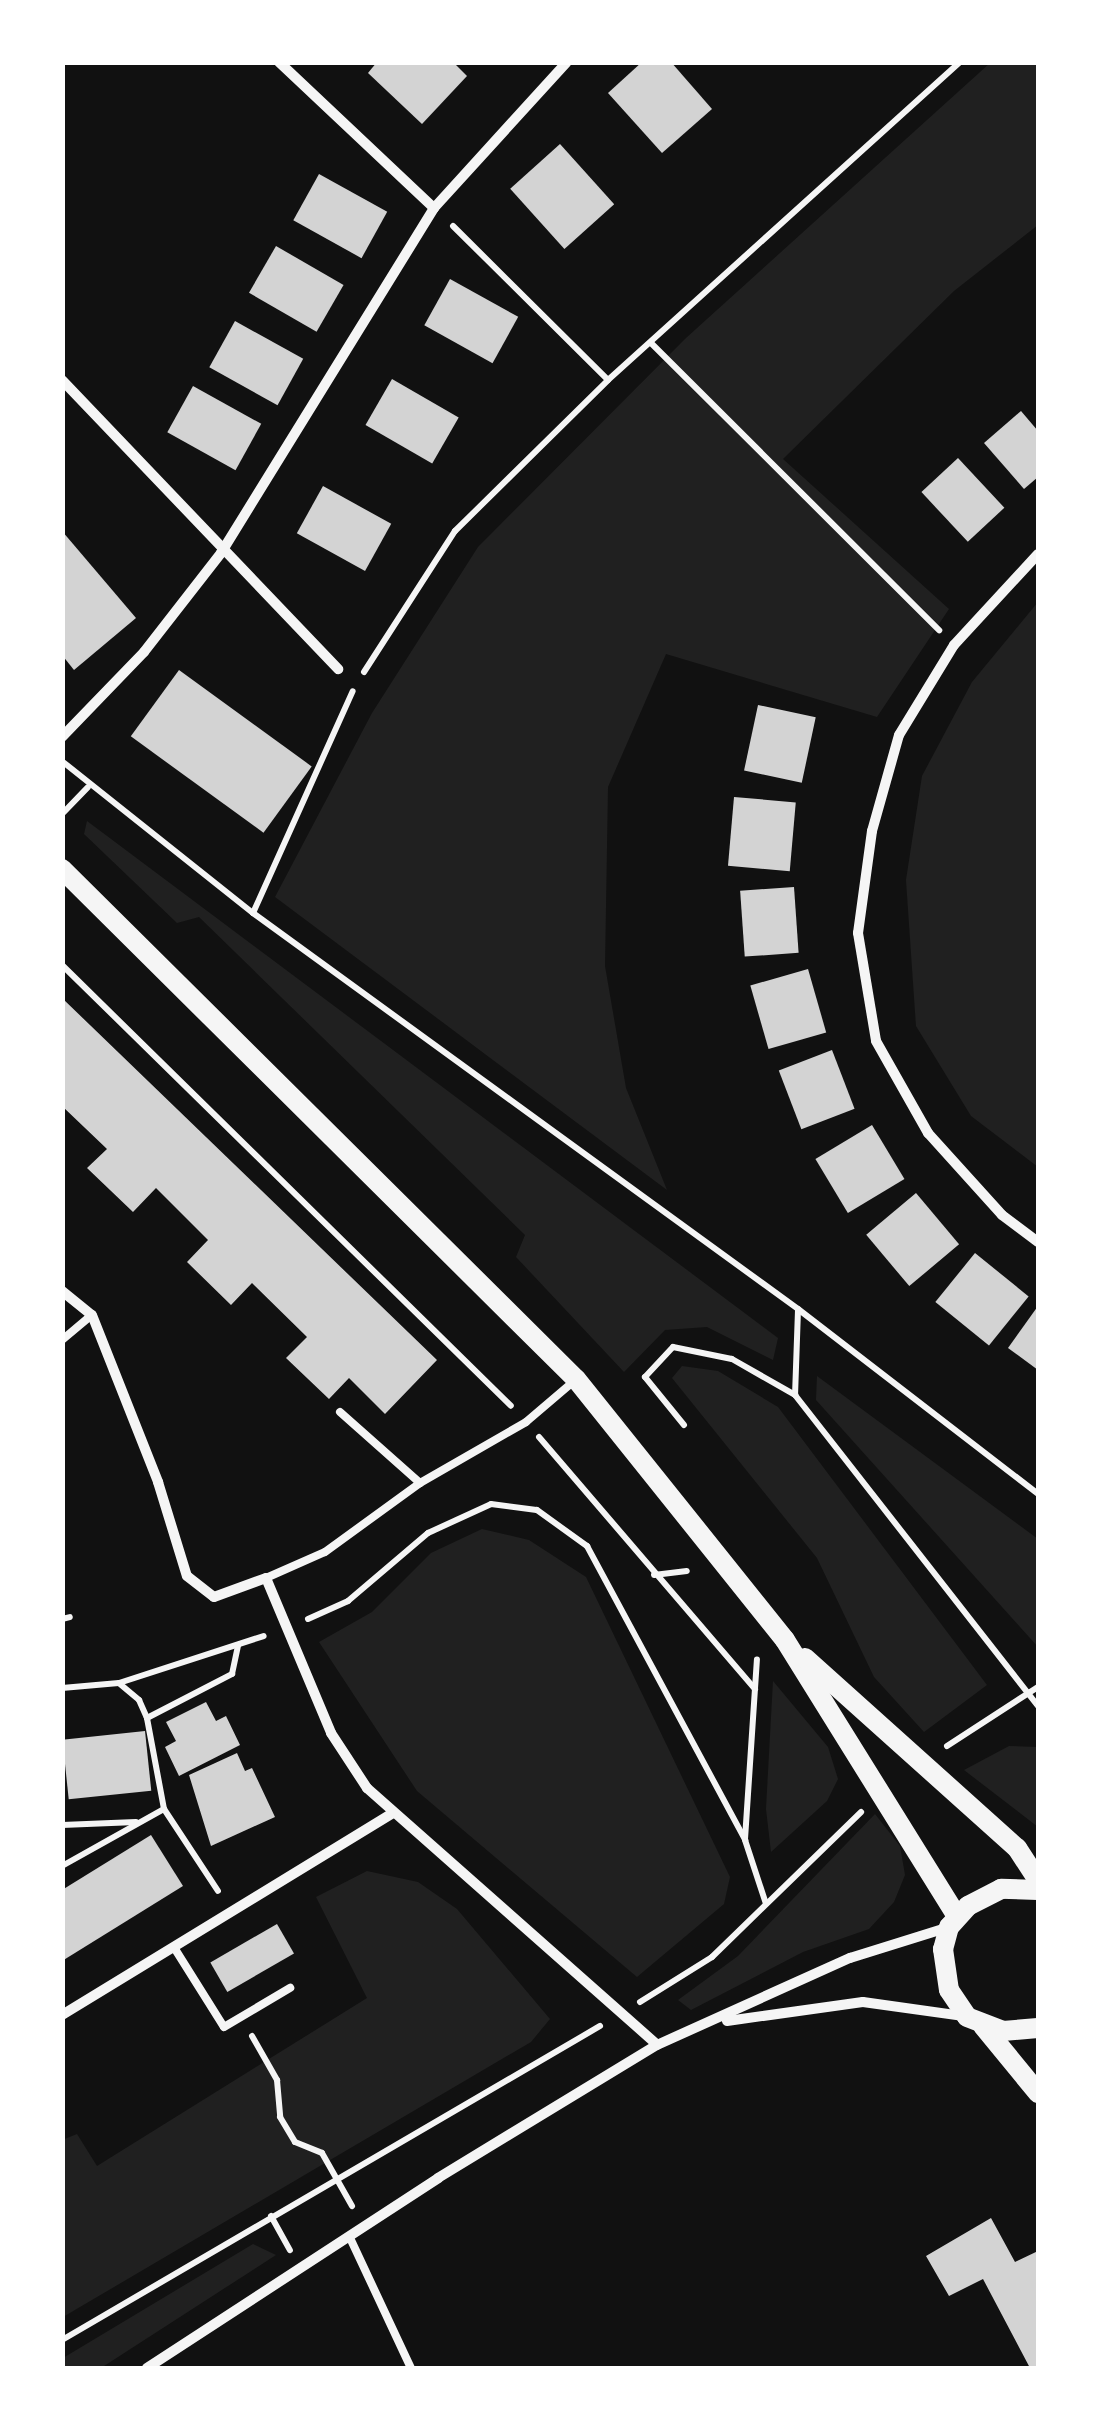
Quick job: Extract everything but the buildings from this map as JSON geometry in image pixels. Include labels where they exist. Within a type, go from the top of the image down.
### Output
[{"type":"main road","points":[[62,869],[576,1378],[785,1640],[953,1922],[944,1969],[975,2021],[1038,2093]]},
{"type":"main road","points":[[785,1640],[1016,1848],[1038,1880]]},
{"type":"main road","points":[[953,1922],[1001,1890],[1038,1890]]},
{"type":"main road","points":[[975,2021],[1038,2028]]},
{"type":"street","points":[[279,62],[434,208]]},
{"type":"street","points":[[62,737],[144,652],[221,553],[434,208],[567,62]]},
{"type":"street","points":[[62,380],[221,553],[338,669]]},
{"type":"street","points":[[1038,554],[954,645],[899,735],[872,831],[858,933],[876,1041],[928,1133],[1002,1215],[1038,1242]]},
{"type":"street","points":[[62,1291],[92,1316],[158,1482],[187,1576],[214,1597],[266,1578],[284,1630],[331,1733],[390,1814],[618,2016],[657,2045]]},
{"type":"street","points":[[62,2015],[176,1949],[390,1814]]},
{"type":"street","points":[[148,2368],[350,2240],[438,2178],[657,2045],[716,2022],[850,1958],[953,1922]]},
{"type":"street","points":[[716,2022],[864,2002],[975,2021]]},
{"type":"lane","points":[[62,1340],[92,1316]]},
{"type":"lane","points":[[266,1578],[325,1552],[420,1483],[526,1422],[576,1378]]},
{"type":"lane","points":[[340,1412],[420,1483]]},
{"type":"lane","points":[[176,1949],[224,2027],[290,1988]]},
{"type":"lane","points":[[350,2240],[411,2368]]},
{"type":"path","points":[[253,913],[355,686],[455,532],[608,380],[960,62]]},
{"type":"path","points":[[434,208],[608,380]]},
{"type":"path","points":[[650,344],[954,645]]},
{"type":"path","points":[[62,761],[88,787],[253,913],[798,1309],[1038,1494]]},
{"type":"path","points":[[62,814],[88,787]]},
{"type":"path","points":[[62,965],[526,1422],[653,1576],[754,1689]]},
{"type":"path","points":[[794,1395],[798,1309]]},
{"type":"path","points":[[684,1425],[645,1377],[673,1346],[732,1359],[794,1395],[1038,1706]]},
{"type":"path","points":[[63,1688],[119,1683],[284,1630],[348,1601],[428,1532],[491,1504],[536,1510],[587,1546],[745,1840],[766,1904]]},
{"type":"path","points":[[653,1576],[687,1571]]},
{"type":"path","points":[[148,1718],[232,1674],[238,1644]]},
{"type":"path","points":[[745,1840],[757,1659]]},
{"type":"path","points":[[119,1683],[140,1700],[148,1718],[164,1809],[232,1912]]},
{"type":"path","points":[[940,1751],[1038,1687]]},
{"type":"path","points":[[62,2340],[618,2016],[712,1957],[873,1800]]},
{"type":"path","points":[[62,1866],[164,1809]]},
{"type":"path","points":[[62,1825],[137,1822]]},
{"type":"path","points":[[242,2017],[278,2080],[280,2117],[295,2142],[322,2153],[352,2206]]},
{"type":"shaded area","points":[[990,63],[1038,63],[1038,225],[954,291],[783,459],[949,609],[877,717],[666,654],[608,787],[605,966],[626,1088],[667,1190],[275,897],[372,713],[478,547],[686,338]]},
{"type":"shaded area","points":[[1038,602],[1038,1167],[971,1116],[916,1026],[906,880],[922,776],[972,682]]},
{"type":"shaded area","points":[[87,821],[778,1338],[773,1360],[707,1327],[665,1330],[624,1372],[516,1257],[525,1235],[199,917],[177,923],[84,834]]},
{"type":"shaded area","points":[[682,1366],[718,1371],[778,1407],[987,1685],[924,1732],[874,1677],[817,1558],[672,1378]]},
{"type":"shaded area","points":[[817,1376],[1038,1539],[1038,1647],[816,1400]]},
{"type":"shaded area","points":[[482,1529],[529,1540],[586,1577],[730,1877],[724,1904],[637,1977],[417,1791],[319,1642],[372,1612],[431,1553]]},
{"type":"shaded area","points":[[773,1681],[828,1747],[838,1779],[827,1801],[771,1852],[766,1809]]},
{"type":"shaded area","points":[[1009,1746],[1038,1747],[1038,1827],[964,1770]]},
{"type":"shaded area","points":[[875,1814],[900,1846],[905,1875],[894,1902],[869,1929],[803,1952],[691,2010],[678,2000],[738,1956]]},
{"type":"shaded area","points":[[367,1871],[418,1882],[457,1909],[550,2019],[531,2042],[63,2317],[62,2140],[77,2134],[97,2166],[367,1998],[316,1897]]},
{"type":"shaded area","points":[[253,2244],[276,2255],[101,2368],[63,2368],[63,2358]]}]
